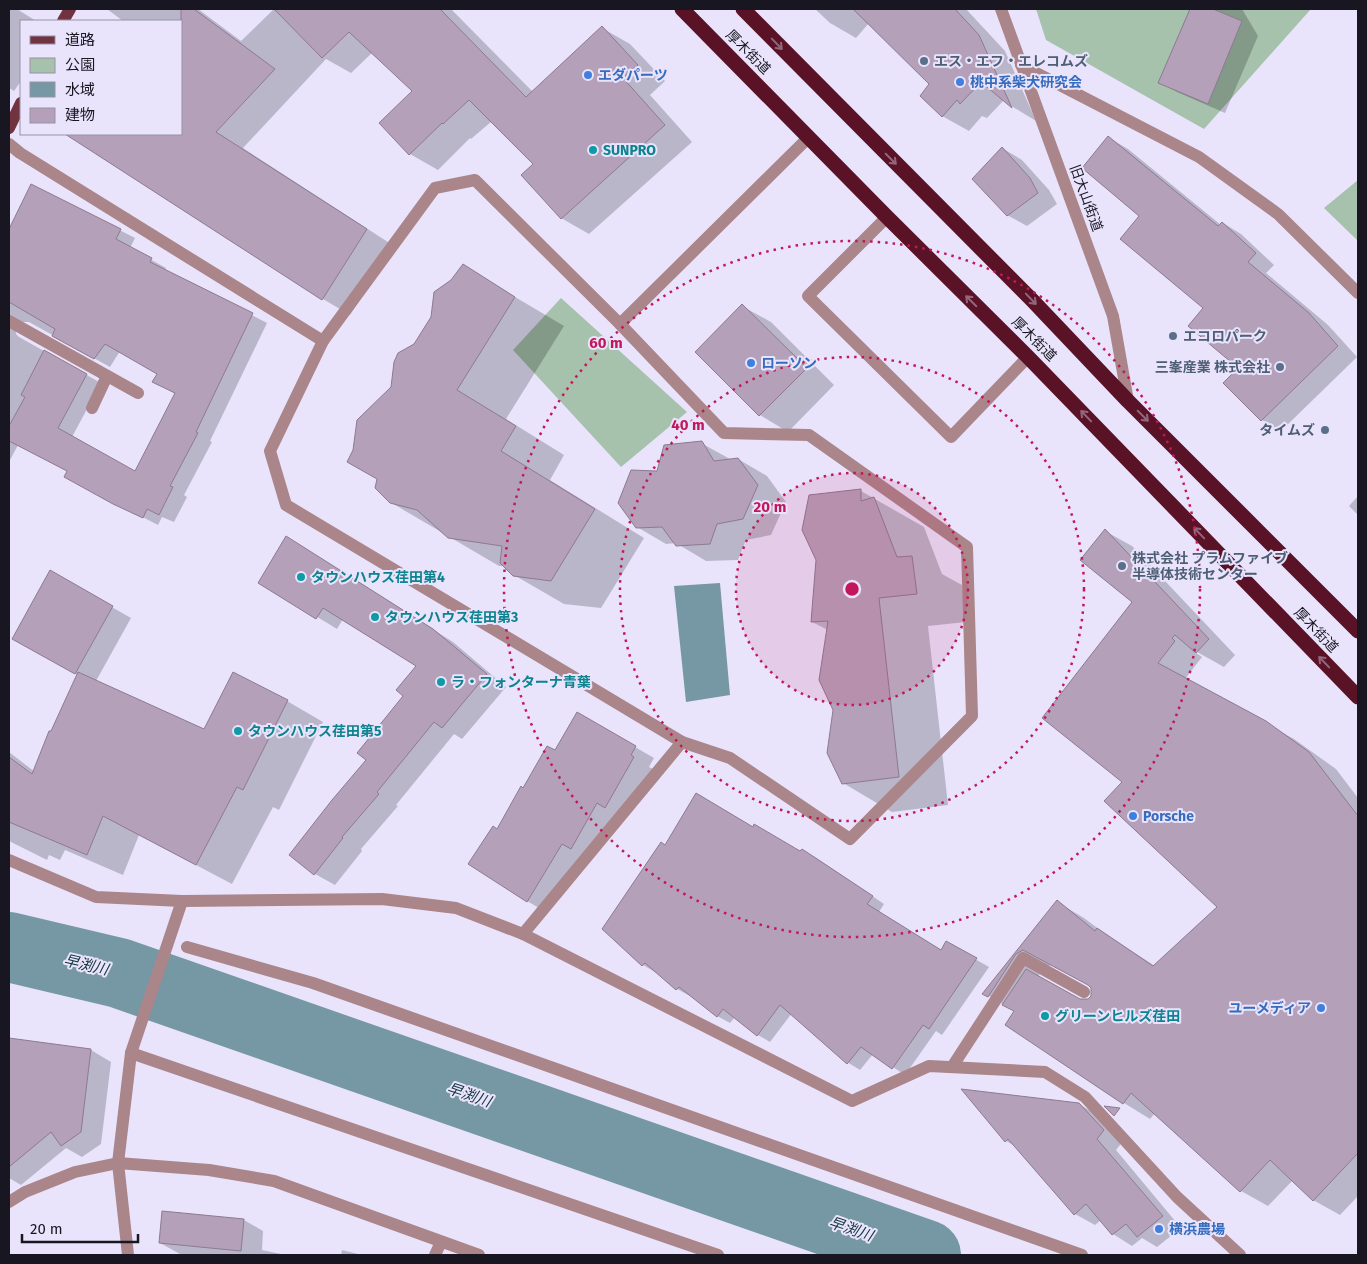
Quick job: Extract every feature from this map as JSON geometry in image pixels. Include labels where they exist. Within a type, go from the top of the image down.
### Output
[{"type":"highway","name":"厚木街道","points":[[682,9],[887,218],[1028,356],[1358,697]]},
{"type":"highway","name":"厚木街道","points":[[743,9],[1032,300],[1128,401],[1358,631]]},
{"type":"main road","points":[[64,20],[70,9]]},
{"type":"main road","points":[[9,128],[20,105]]},
{"type":"street","name":"旧大山街道","points":[[1001,9],[1114,316],[1128,401]]},
{"type":"street","points":[[1021,65],[1199,157],[1278,214],[1358,293]]},
{"type":"street","points":[[620,324],[809,137]]},
{"type":"street","points":[[9,144],[20,153],[323,341]]},
{"type":"street","points":[[475,180],[620,324],[724,433],[809,435],[966,548],[972,716],[850,839],[730,758],[682,742],[286,505],[270,451],[323,341],[435,188],[475,180]]},
{"type":"street","points":[[887,218],[808,296],[951,437],[1028,356]]},
{"type":"street","points":[[9,321],[138,393]]},
{"type":"street","points":[[92,408],[107,376]]},
{"type":"street","points":[[523,934],[682,742]]},
{"type":"street","points":[[9,860],[96,897],[182,901],[382,899],[456,908],[523,934],[852,1101],[929,1066],[1045,1072],[1085,1097],[1177,1197],[1240,1255]]},
{"type":"street","points":[[128,1255],[118,1163],[131,1052],[182,901]]},
{"type":"street","points":[[188,947],[313,983],[1082,1255]]},
{"type":"street","points":[[952,1067],[1023,958],[1084,992]]},
{"type":"street","points":[[131,1052],[718,1255]]},
{"type":"street","points":[[9,1202],[25,1192],[75,1172],[118,1163],[209,1170],[274,1181],[479,1255]]},
{"type":"street","points":[[435,1255],[441,1242]]},
{"type":"green space","points":[[1036,9],[1311,9],[1204,129],[1046,40]]},
{"type":"green space","points":[[1358,180],[1358,241],[1324,208]]},
{"type":"green space","points":[[561,298],[687,412],[621,467],[513,350]]},
{"type":"water","points":[[720,583],[730,695],[686,702],[674,586]]},
{"type":"building","points":[[181,9],[194,9],[275,69],[216,132],[367,229],[322,300],[67,135],[182,135]]},
{"type":"building","points":[[274,9],[440,9],[526,97],[602,26],[638,65],[623,78],[665,125],[561,219],[521,175],[533,164],[469,100],[409,155],[379,123],[412,91],[349,32],[322,58]]},
{"type":"building","points":[[853,9],[955,9],[979,35],[1012,108],[981,82],[960,104],[957,100],[942,117],[920,96],[929,84]]},
{"type":"building","points":[[1190,9],[1213,9],[1242,21],[1208,104],[1158,83]]},
{"type":"building","points":[[1108,136],[1218,226],[1222,222],[1256,253],[1248,262],[1309,313],[1338,346],[1261,421],[1223,383],[1238,368],[1188,326],[1203,308],[1120,239],[1139,216],[1082,168]]},
{"type":"building","points":[[1002,147],[1030,178],[1038,193],[1007,216],[972,179]]},
{"type":"building","points":[[31,184],[121,229],[116,239],[152,258],[150,262],[253,313],[196,432],[198,433],[170,486],[173,487],[159,515],[147,509],[143,518],[113,504],[64,477],[67,471],[9,441],[9,426],[25,397],[21,395],[44,350],[87,374],[58,428],[135,471],[175,393],[152,382],[157,374],[105,344],[94,359],[52,336],[55,329],[9,302],[9,229]]},
{"type":"building","points":[[463,264],[515,297],[457,390],[516,426],[501,451],[595,509],[551,581],[513,576],[500,563],[502,546],[448,538],[417,510],[390,503],[375,488],[377,479],[347,462],[353,450],[357,420],[391,387],[394,362],[398,353],[414,344],[431,317],[434,292],[451,280]]},
{"type":"building","points":[[742,304],[807,368],[759,416],[695,352]]},
{"type":"building","points":[[702,441],[714,461],[738,458],[758,485],[743,519],[717,524],[710,544],[676,546],[662,527],[636,528],[618,503],[631,470],[657,471],[664,445]]},
{"type":"building","points":[[861,489],[861,501],[874,497],[897,557],[912,556],[917,594],[879,598],[899,777],[842,784],[827,753],[833,710],[819,680],[828,621],[811,622],[816,560],[802,530],[809,495]]},
{"type":"building","points":[[1105,529],[1209,639],[1196,653],[1175,635],[1172,638],[1175,641],[1158,663],[1266,721],[1309,752],[1358,816],[1358,1153],[1313,1201],[1270,1160],[1240,1192],[1131,1093],[1123,1104],[1005,1025],[1014,1011],[1002,1005],[1026,969],[1080,999],[1088,999],[1091,996],[1091,988],[1088,985],[1023,950],[1016,954],[988,997],[982,994],[1057,900],[1095,931],[1097,928],[1153,966],[1217,907],[1104,801],[1122,782],[1042,718],[1132,602],[1080,560]]},
{"type":"building","points":[[286,536],[433,629],[487,674],[442,728],[434,722],[377,792],[379,794],[342,837],[314,875],[289,855],[366,760],[357,753],[403,696],[396,690],[416,666],[323,608],[316,619],[258,583]]},
{"type":"building","points":[[50,570],[113,606],[75,674],[12,639]]},
{"type":"building","points":[[78,672],[204,729],[233,672],[288,700],[243,790],[237,787],[196,865],[103,816],[87,855],[9,822],[9,757],[32,774],[49,731],[51,731]]},
{"type":"building","points":[[577,712],[636,746],[631,755],[634,757],[605,808],[597,803],[571,849],[562,844],[527,902],[468,864],[493,826],[497,829],[521,786],[523,788],[547,746],[555,750]]},
{"type":"building","points":[[696,793],[753,827],[754,824],[800,851],[802,849],[873,896],[867,904],[941,950],[946,941],[977,958],[929,1029],[923,1025],[892,1069],[861,1047],[847,1064],[780,1005],[757,1036],[723,1009],[717,1017],[679,987],[676,990],[645,963],[642,966],[602,929],[661,842],[665,845]]},
{"type":"building","points":[[9,1038],[91,1049],[81,1132],[61,1146],[51,1132],[9,1167]]},
{"type":"building","points":[[961,1089],[1079,1103],[1104,1130],[1097,1139],[1163,1216],[1137,1237],[1126,1224],[1112,1235],[1086,1204],[1074,1215],[1008,1139],[1005,1142]]},
{"type":"building","points":[[1104,1106],[1120,1108],[1114,1116]]},
{"type":"building","points":[[162,1211],[244,1219],[241,1251],[159,1243]]},
{"type":"waterway","name":"早渕川","points":[[9,947],[119,973],[926,1255]]},
{"type":"place","name":"エス・エフ・エレコムズ","points":[[924,61]]},
{"type":"place","name":"エダパーツ","points":[[588,75]]},
{"type":"place","name":"桃中系柴犬研究会","points":[[960,82]]},
{"type":"place","name":"SUNPRO","points":[[593,150]]},
{"type":"place","name":"エコロパーク","points":[[1173,336]]},
{"type":"place","name":"ローソン","points":[[751,363]]},
{"type":"place","name":"三峯産業 株式会社","points":[[1280,367]]},
{"type":"place","name":"タイムズ","points":[[1325,430]]},
{"type":"place","name":"株式会社 プラムファイブ 半導体技術センター","points":[[1122,566]]},
{"type":"place","name":"タウンハウス荏田第4","points":[[301,577]]},
{"type":"place","name":"タウンハウス荏田第3","points":[[375,617]]},
{"type":"place","name":"ラ・フォンターナ青葉","points":[[441,682]]},
{"type":"place","name":"タウンハウス荏田第5","points":[[238,731]]},
{"type":"place","name":"Porsche","points":[[1133,816]]},
{"type":"place","name":"ユーメディア","points":[[1321,1008]]},
{"type":"place","name":"グリーンヒルズ荏田","points":[[1045,1016]]},
{"type":"place","name":"横浜農場","points":[[1159,1229]]}]
